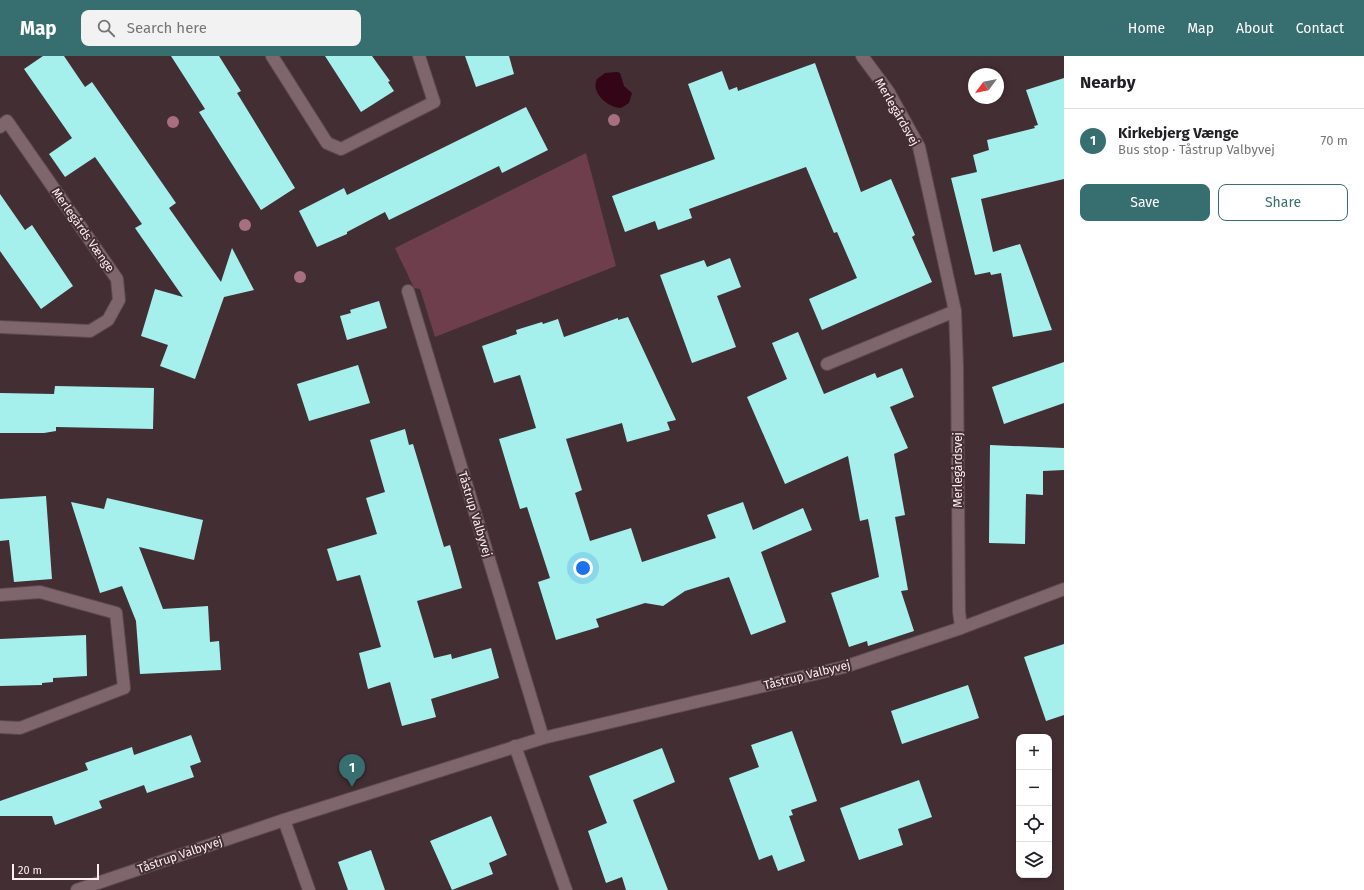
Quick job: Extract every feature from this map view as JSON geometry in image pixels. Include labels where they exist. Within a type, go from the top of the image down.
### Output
[{"type":"street","points":[[272,56],[327,143],[341,150],[434,102],[419,56]]},
{"type":"street","name":"Merlegårdsvej","points":[[862,56],[888,91],[919,147],[955,311],[957,365],[958,611],[961,628]]},
{"type":"street","name":"Merlegårds Vænge","points":[[0,127],[7,121],[118,279],[119,300],[108,320],[90,331],[0,327]]},
{"type":"street","name":"Tåstrup Valbyvej","points":[[408,291],[543,738]]},
{"type":"street","points":[[827,364],[955,311]]},
{"type":"street","name":"Tåstrup Valbyvej","points":[[77,890],[284,820],[515,746],[543,738],[844,667],[961,628],[1064,589]]},
{"type":"street","points":[[0,595],[40,592],[116,613],[124,688],[20,728],[0,727]]},
{"type":"street","points":[[515,746],[566,890]]},
{"type":"street","points":[[284,820],[309,890]]},
{"type":"shaded area","points":[[605,73],[620,73],[624,86],[632,93],[629,103],[621,108],[606,102],[598,94],[595,84],[597,79]]},
{"type":"shaded area","points":[[586,153],[616,266],[435,337],[420,289],[414,288],[395,248]]},
{"type":"building","points":[[43,56],[64,56],[85,87],[92,82],[176,203],[169,208],[221,282],[232,248],[254,290],[224,297],[195,379],[160,366],[168,345],[141,336],[155,289],[183,297],[135,228],[142,224],[95,157],[65,177],[49,154],[72,138],[24,69]]},
{"type":"building","points":[[171,56],[219,56],[241,91],[237,93],[295,188],[261,210],[199,112],[205,109]]},
{"type":"building","points":[[325,56],[372,56],[390,81],[388,82],[394,91],[361,112]]},
{"type":"building","points":[[465,56],[509,56],[514,74],[476,87]]},
{"type":"building","points":[[815,63],[861,192],[891,179],[915,235],[912,237],[932,282],[822,330],[809,299],[857,278],[837,232],[834,233],[806,167],[689,209],[692,218],[658,230],[655,221],[625,232],[612,196],[715,159],[688,84],[722,71],[729,90],[737,87],[738,91]]},
{"type":"building","points":[[1064,78],[1064,179],[981,199],[993,252],[1020,244],[1052,330],[1013,337],[1001,273],[991,275],[990,272],[975,275],[951,178],[977,172],[973,155],[989,150],[987,140],[1035,128],[1034,126],[1038,125],[1026,90]]},
{"type":"building","points":[[526,107],[548,150],[502,173],[499,166],[389,220],[385,212],[347,232],[347,234],[317,247],[299,211],[344,188],[347,195]]},
{"type":"building","points":[[0,194],[25,230],[32,225],[73,286],[41,309],[0,251]]},
{"type":"building","points":[[730,258],[741,287],[717,296],[736,347],[692,363],[660,275],[704,260],[707,267]]},
{"type":"building","points":[[379,301],[387,328],[347,340],[340,316],[351,313],[350,310]]},
{"type":"building","points":[[628,317],[676,420],[667,422],[670,430],[627,442],[622,423],[566,439],[582,490],[575,493],[590,541],[631,528],[642,562],[716,538],[707,515],[743,502],[753,530],[803,508],[812,530],[761,552],[786,622],[751,635],[729,577],[685,591],[663,606],[645,603],[596,619],[599,627],[556,640],[538,582],[550,578],[527,507],[520,509],[499,439],[536,428],[520,375],[494,383],[482,346],[517,334],[516,330],[542,322],[543,324],[558,319],[564,337],[618,318],[618,320]]},
{"type":"building","points":[[798,332],[824,394],[875,373],[877,378],[902,368],[914,397],[890,407],[908,448],[894,454],[905,515],[895,517],[908,590],[901,591],[914,631],[868,646],[867,641],[849,647],[831,593],[879,577],[868,519],[860,521],[848,456],[785,484],[747,397],[787,379],[772,343]]},
{"type":"building","points":[[1064,362],[1064,403],[1004,424],[992,387]]},
{"type":"building","points":[[358,365],[370,403],[309,421],[297,384]]},
{"type":"building","points":[[55,386],[154,388],[153,429],[56,427],[56,431],[44,433],[0,433],[0,393],[54,394]]},
{"type":"building","points":[[405,429],[409,445],[413,444],[444,547],[450,545],[462,588],[417,601],[434,658],[451,654],[452,659],[491,648],[499,678],[431,699],[436,717],[402,726],[390,682],[368,689],[359,653],[381,647],[360,575],[337,581],[327,549],[377,534],[366,498],[385,492],[370,440]]},
{"type":"building","points":[[990,445],[1064,448],[1064,470],[1043,471],[1043,495],[1026,494],[1025,544],[989,543]]},
{"type":"building","points":[[46,496],[52,579],[14,582],[9,540],[0,541],[0,499]]},
{"type":"building","points":[[107,498],[203,520],[194,560],[139,547],[163,609],[208,606],[210,642],[219,641],[221,670],[140,674],[136,621],[122,586],[100,593],[71,502],[104,509]]},
{"type":"building","points":[[86,635],[87,676],[53,678],[53,682],[42,683],[42,685],[0,686],[0,639]]},
{"type":"building","points":[[1064,644],[1064,715],[1046,721],[1024,657]]},
{"type":"building","points":[[968,685],[979,718],[902,744],[891,711]]},
{"type":"building","points":[[792,731],[817,801],[791,810],[793,815],[789,816],[805,861],[778,871],[772,855],[759,860],[729,778],[759,767],[751,745]]},
{"type":"building","points":[[191,735],[201,762],[190,766],[194,777],[147,793],[144,785],[99,801],[102,808],[55,825],[52,816],[0,816],[0,801],[88,770],[85,763],[132,747],[134,755]]},
{"type":"building","points":[[662,748],[675,782],[633,800],[668,890],[626,890],[622,877],[606,883],[588,831],[607,823],[589,776]]},
{"type":"building","points":[[919,780],[932,817],[898,829],[903,845],[859,860],[840,808]]},
{"type":"building","points":[[491,816],[507,855],[489,863],[493,874],[452,890],[430,841]]},
{"type":"building","points":[[371,850],[385,890],[348,890],[338,862]]},
{"type":"place","name":"Kirkebjerg Vænge","points":[[352,787]]}]
